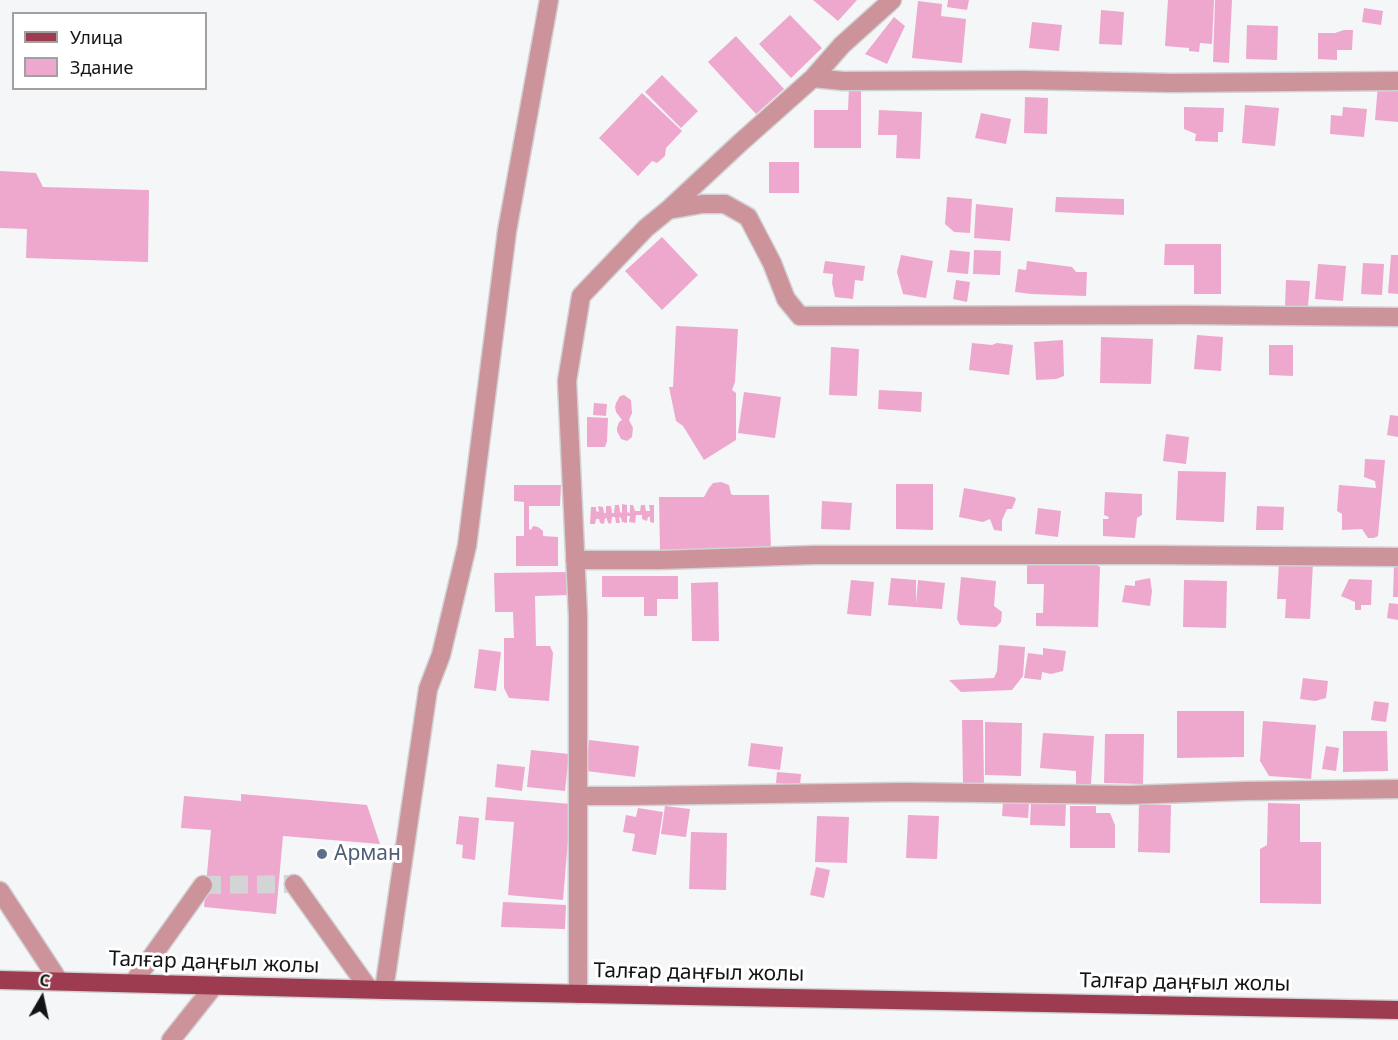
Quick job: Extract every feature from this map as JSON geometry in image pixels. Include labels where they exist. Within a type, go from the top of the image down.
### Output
[{"type":"main road","name":"Талғар даңғыл жолы","points":[[0,980],[1398,1010]]},
{"type":"street","points":[[370,989],[428,689],[441,655],[467,546],[507,231],[549,0]]},
{"type":"street","points":[[578,993],[578,616],[567,381],[581,296],[646,228],[669,210],[813,78],[842,45],[892,0]]},
{"type":"street","points":[[813,78],[843,81],[1023,80],[1172,83],[1398,81]]},
{"type":"street","points":[[669,210],[702,204],[726,204],[748,217],[772,263],[786,299],[800,316],[1398,317]]},
{"type":"street","points":[[575,560],[814,555],[1398,557]]},
{"type":"street","points":[[578,796],[904,792],[1129,795],[1398,789]]},
{"type":"street","points":[[294,884],[370,989]]},
{"type":"street","points":[[134,983],[203,885]]},
{"type":"street","points":[[0,891],[59,981]]},
{"type":"street","points":[[171,1040],[213,986]]},
{"type":"building","points":[[813,0],[857,0],[838,21]]},
{"type":"building","points":[[948,0],[969,0],[967,10],[947,7]]},
{"type":"building","points":[[1168,0],[1214,0],[1212,44],[1200,43],[1199,52],[1189,51],[1189,48],[1165,46]]},
{"type":"building","points":[[1215,0],[1232,0],[1229,63],[1213,62]]},
{"type":"building","points":[[918,1],[942,4],[941,16],[966,19],[962,63],[912,58]]},
{"type":"building","points":[[1364,8],[1383,11],[1381,25],[1362,22]]},
{"type":"building","points":[[1101,10],[1124,12],[1122,45],[1099,44]]},
{"type":"building","points":[[790,15],[822,48],[791,78],[759,44]]},
{"type":"building","points":[[894,17],[905,26],[887,64],[865,54]]},
{"type":"building","points":[[1032,22],[1062,25],[1059,51],[1029,48]]},
{"type":"building","points":[[1247,25],[1278,26],[1277,60],[1246,59]]},
{"type":"building","points":[[1353,30],[1352,50],[1337,50],[1337,60],[1318,59],[1318,33],[1335,33]]},
{"type":"building","points":[[736,36],[784,89],[756,114],[708,62]]},
{"type":"building","points":[[662,75],[698,111],[681,128],[645,92]]},
{"type":"building","points":[[1378,84],[1398,86],[1398,122],[1375,120]]},
{"type":"building","points":[[849,86],[861,86],[861,148],[814,148],[814,110],[848,110]]},
{"type":"building","points":[[642,93],[682,131],[666,148],[665,156],[657,163],[652,161],[638,176],[599,138]]},
{"type":"building","points":[[1025,97],[1048,98],[1047,134],[1024,133]]},
{"type":"building","points":[[1245,105],[1279,108],[1275,146],[1242,143]]},
{"type":"building","points":[[1184,107],[1224,108],[1223,132],[1218,132],[1218,142],[1195,141],[1196,134],[1184,129]]},
{"type":"building","points":[[1343,107],[1367,109],[1364,137],[1330,134],[1331,115],[1342,116]]},
{"type":"building","points":[[879,110],[922,112],[920,159],[896,158],[897,135],[878,135]]},
{"type":"building","points":[[981,113],[1011,119],[1006,144],[975,138]]},
{"type":"building","points":[[769,162],[799,162],[799,193],[769,193]]},
{"type":"building","points":[[0,171],[36,173],[43,187],[149,190],[148,262],[26,258],[27,229],[0,228]]},
{"type":"building","points":[[947,197],[972,199],[970,233],[954,232],[945,224]]},
{"type":"building","points":[[1056,197],[1124,199],[1124,215],[1055,212]]},
{"type":"building","points":[[976,204],[1013,208],[1010,241],[974,238]]},
{"type":"building","points":[[662,237],[698,275],[662,310],[625,271]]},
{"type":"building","points":[[1165,244],[1221,244],[1221,294],[1194,294],[1194,265],[1164,265]]},
{"type":"building","points":[[950,250],[970,252],[968,274],[947,272]]},
{"type":"building","points":[[974,250],[1001,251],[1000,275],[973,274]]},
{"type":"building","points":[[901,255],[933,261],[926,298],[903,294],[897,272]]},
{"type":"building","points":[[1391,255],[1398,255],[1398,294],[1388,293]]},
{"type":"building","points":[[825,261],[865,266],[863,281],[855,280],[853,299],[835,297],[833,274],[823,273]]},
{"type":"building","points":[[1027,261],[1072,267],[1076,272],[1087,272],[1086,296],[1015,292],[1018,269],[1026,270]]},
{"type":"building","points":[[1363,263],[1384,264],[1382,295],[1361,294]]},
{"type":"building","points":[[1318,264],[1346,266],[1343,301],[1315,299]]},
{"type":"building","points":[[956,280],[970,282],[967,302],[953,299]]},
{"type":"building","points":[[1286,280],[1310,281],[1308,307],[1285,307]]},
{"type":"building","points":[[676,326],[738,329],[735,382],[732,390],[736,393],[736,440],[704,460],[683,426],[676,421],[669,387],[673,387]]},
{"type":"building","points":[[1197,335],[1223,337],[1221,371],[1194,369]]},
{"type":"building","points":[[1101,337],[1153,339],[1151,384],[1100,383]]},
{"type":"building","points":[[1063,340],[1064,376],[1056,379],[1036,380],[1034,342]]},
{"type":"building","points":[[972,343],[1013,345],[1009,375],[969,370]]},
{"type":"building","points":[[1269,345],[1293,345],[1293,376],[1269,375]]},
{"type":"building","points":[[831,347],[859,349],[857,396],[829,395]]},
{"type":"building","points":[[879,390],[922,392],[921,412],[878,409]]},
{"type":"building","points":[[744,392],[781,397],[775,438],[738,433]]},
{"type":"building","points":[[624,395],[631,400],[632,413],[629,420],[633,428],[632,437],[627,441],[621,439],[617,431],[619,422],[622,420],[615,407],[620,396]]},
{"type":"building","points":[[594,403],[607,404],[606,416],[593,415]]},
{"type":"building","points":[[1390,415],[1398,416],[1398,437],[1387,435]]},
{"type":"building","points":[[587,417],[608,418],[605,447],[587,447]]},
{"type":"building","points":[[1166,434],[1189,437],[1186,464],[1163,461]]},
{"type":"building","points":[[1365,459],[1385,460],[1378,536],[1374,538],[1368,538],[1362,529],[1342,530],[1342,514],[1337,511],[1339,485],[1376,488],[1375,481],[1364,477]]},
{"type":"building","points":[[1178,471],[1226,472],[1224,522],[1176,520]]},
{"type":"building","points":[[721,482],[729,485],[733,495],[769,495],[771,548],[660,550],[659,497],[704,497],[713,483]]},
{"type":"building","points":[[896,484],[933,484],[933,530],[896,529]]},
{"type":"building","points":[[514,485],[561,485],[560,506],[529,506],[529,529],[531,530],[533,526],[538,527],[543,531],[543,536],[558,537],[558,566],[516,566],[516,536],[524,536],[524,502],[514,501]]},
{"type":"building","points":[[964,488],[1016,499],[1012,509],[1007,509],[1002,520],[1002,531],[994,530],[990,519],[983,522],[959,517]]},
{"type":"building","points":[[1105,492],[1142,494],[1142,515],[1137,518],[1135,538],[1103,536],[1103,519],[1109,517],[1104,515]]},
{"type":"building","points":[[822,501],[852,503],[850,530],[821,529]]},
{"type":"building","points":[[622,504],[627,505],[627,512],[630,513],[630,505],[633,505],[635,511],[640,511],[641,505],[645,505],[646,511],[650,511],[649,505],[654,505],[654,523],[650,522],[650,517],[647,521],[642,519],[642,515],[636,515],[635,523],[629,522],[630,516],[627,516],[627,523],[622,522],[619,517],[620,523],[616,523],[615,517],[612,517],[611,524],[605,518],[604,524],[596,519],[595,524],[590,524],[591,507],[596,507],[596,511],[599,512],[598,506],[603,507],[606,513],[606,506],[611,506],[612,513],[614,513],[615,505],[619,505],[622,513]]},
{"type":"building","points":[[1257,506],[1284,507],[1283,530],[1256,530]]},
{"type":"building","points":[[1038,508],[1061,511],[1058,537],[1035,534]]},
{"type":"building","points":[[1027,560],[1092,562],[1100,567],[1098,627],[1036,626],[1036,613],[1043,613],[1044,584],[1027,584]]},
{"type":"building","points":[[1279,561],[1313,563],[1310,619],[1285,618],[1286,599],[1277,599]]},
{"type":"building","points":[[1394,565],[1398,566],[1398,597],[1393,597]]},
{"type":"building","points":[[569,572],[570,595],[535,596],[536,646],[550,646],[553,653],[549,701],[509,698],[504,688],[504,638],[514,638],[513,612],[495,612],[494,573]]},
{"type":"building","points":[[602,576],[678,576],[678,599],[657,599],[657,616],[644,616],[644,597],[602,597]]},
{"type":"building","points":[[961,577],[996,581],[994,606],[1002,612],[1001,622],[996,627],[960,625],[957,619]]},
{"type":"building","points":[[891,578],[916,580],[916,604],[918,580],[945,583],[942,609],[888,605]]},
{"type":"building","points":[[1150,578],[1152,591],[1150,606],[1122,602],[1125,585],[1135,586],[1135,581]]},
{"type":"building","points":[[1349,579],[1372,580],[1371,605],[1361,605],[1361,610],[1355,610],[1355,602],[1341,596]]},
{"type":"building","points":[[851,580],[874,582],[871,616],[847,614]]},
{"type":"building","points":[[1184,580],[1227,581],[1226,628],[1183,627]]},
{"type":"building","points":[[718,582],[719,641],[692,641],[691,583]]},
{"type":"building","points":[[1389,603],[1398,604],[1398,620],[1387,618]]},
{"type":"building","points":[[999,645],[1025,647],[1023,676],[1012,690],[961,692],[949,680],[994,678],[997,671]]},
{"type":"building","points":[[1043,648],[1066,651],[1063,671],[1051,674],[1042,672],[1041,680],[1024,678],[1028,653],[1043,655]]},
{"type":"building","points":[[479,649],[501,652],[496,691],[474,688]]},
{"type":"building","points":[[1303,678],[1328,681],[1326,698],[1315,701],[1300,699]]},
{"type":"building","points":[[1374,701],[1389,703],[1386,722],[1371,720]]},
{"type":"building","points":[[1177,711],[1244,711],[1244,757],[1177,758]]},
{"type":"building","points":[[962,720],[983,720],[984,785],[963,785]]},
{"type":"building","points":[[1263,721],[1316,725],[1311,779],[1269,776],[1260,761]]},
{"type":"building","points":[[985,722],[1022,723],[1021,776],[985,775]]},
{"type":"building","points":[[1343,731],[1387,731],[1388,771],[1343,772]]},
{"type":"building","points":[[1043,733],[1094,736],[1091,784],[1076,784],[1076,771],[1040,768]]},
{"type":"building","points":[[1105,734],[1144,734],[1143,784],[1104,783]]},
{"type":"building","points":[[589,740],[639,746],[635,777],[586,771]]},
{"type":"building","points":[[751,743],[783,747],[780,770],[748,766]]},
{"type":"building","points":[[1326,746],[1339,748],[1336,771],[1322,769]]},
{"type":"building","points":[[531,750],[569,754],[565,791],[527,787]]},
{"type":"building","points":[[497,764],[525,767],[522,791],[495,787]]},
{"type":"building","points":[[777,772],[801,774],[800,786],[776,783]]},
{"type":"building","points":[[241,794],[367,805],[380,844],[283,836],[276,914],[204,907],[211,830],[181,828],[184,796],[241,801]]},
{"type":"building","points":[[487,797],[571,804],[563,900],[508,895],[514,822],[485,820]]},
{"type":"building","points":[[1003,802],[1029,803],[1028,818],[1002,816]]},
{"type":"building","points":[[1031,802],[1066,804],[1065,826],[1030,825]]},
{"type":"building","points":[[1268,803],[1300,804],[1300,842],[1321,842],[1321,904],[1260,903],[1260,849],[1267,845]]},
{"type":"building","points":[[1139,804],[1171,805],[1170,853],[1138,852]]},
{"type":"building","points":[[665,806],[690,809],[686,837],[661,834]]},
{"type":"building","points":[[1070,806],[1096,806],[1096,813],[1110,813],[1115,825],[1115,848],[1070,848]]},
{"type":"building","points":[[638,808],[663,812],[656,855],[632,851],[635,834],[623,832],[626,815],[636,817]]},
{"type":"building","points":[[908,815],[939,816],[937,859],[906,858]]},
{"type":"building","points":[[459,816],[479,818],[475,860],[462,858],[463,845],[456,844]]},
{"type":"building","points":[[817,816],[849,817],[847,863],[815,862]]},
{"type":"building","points":[[691,832],[727,833],[726,890],[689,889]]},
{"type":"building","points":[[816,867],[830,870],[824,898],[810,895]]},
{"type":"building","points":[[503,902],[566,905],[565,929],[501,927]]},
{"type":"tunnel","points":[[203,885],[294,884]]},
{"type":"place","name":"Арман","points":[[322,854]]}]
